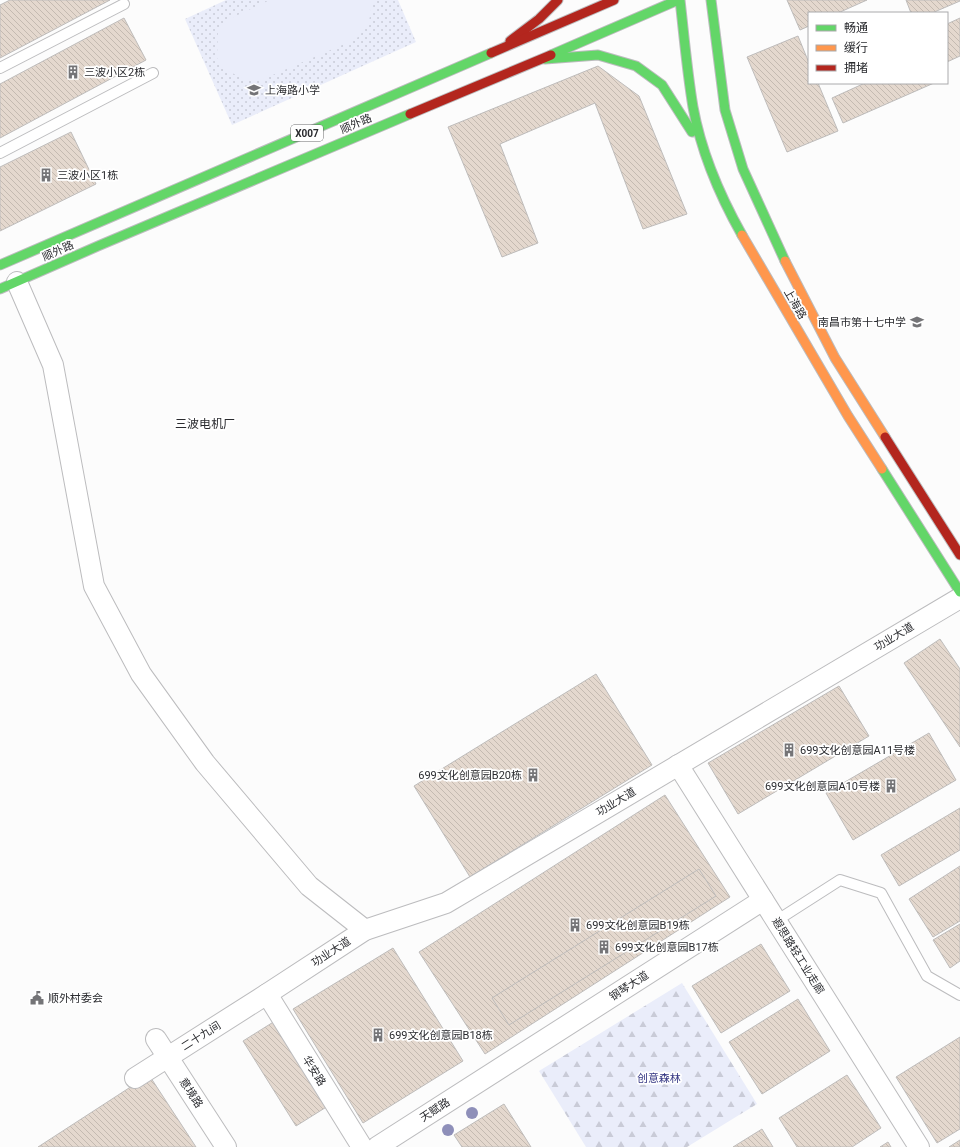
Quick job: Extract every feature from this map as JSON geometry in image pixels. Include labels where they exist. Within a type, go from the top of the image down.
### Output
[{"type":"main road","points":[[496,51],[539,19],[558,0]]},
{"type":"main road","name":"顺外路","points":[[3,264],[614,0]]},
{"type":"main road","name":"顺外路","points":[[9,285],[679,0]]},
{"type":"main road","name":"上海路","points":[[679,0],[693,108],[706,157],[733,219],[848,416],[960,592]]},
{"type":"main road","name":"上海路","points":[[711,0],[725,110],[743,168],[794,280],[835,358],[960,555]]},
{"type":"main road","points":[[540,60],[598,54],[636,66],[662,85],[679,110],[706,157]]},
{"type":"street","points":[[9,285],[53,365],[94,586],[141,674],[205,764],[309,886],[365,930]]},
{"type":"street","name":"功业大道","points":[[267,994],[365,930],[446,903],[960,598]]},
{"type":"street","name":"遐思路轻工业走廊","points":[[678,765],[919,1147]]},
{"type":"street","name":"钢琴大道","points":[[494,1072],[763,900]]},
{"type":"street","name":"二十九间","points":[[135,1078],[267,994]]},
{"type":"street","name":"华安路","points":[[267,994],[362,1147]]},
{"type":"street","name":"意境路","points":[[156,1039],[226,1147]]},
{"type":"street","name":"天赋路","points":[[377,1147],[494,1072]]},
{"type":"lane","points":[[0,68],[124,4]]},
{"type":"lane","points":[[0,153],[152,74]]},
{"type":"lane","points":[[0,251],[3,264]]},
{"type":"lane","points":[[776,921],[840,880],[881,894],[927,976],[960,995]]},
{"type":"green space","name":"上海路小学","points":[[226,0],[398,0],[416,42],[232,125],[185,19]]},
{"type":"green space","points":[[270,0],[371,0],[371,12],[364,30],[356,39],[261,80],[247,81],[223,68],[217,58],[218,32],[227,20]]},
{"type":"green space","name":"创意森林","points":[[682,983],[757,1104],[687,1147],[586,1147],[539,1071]]},
{"type":"building","points":[[10,0],[110,0],[0,58],[0,5]]},
{"type":"building","points":[[787,0],[867,0],[840,12],[808,12],[808,26],[800,30]]},
{"type":"building","points":[[906,0],[960,0],[934,12],[911,12]]},
{"type":"building","name":"三波小区2栋","points":[[124,18],[146,60],[0,138],[0,84]]},
{"type":"building","points":[[960,18],[960,56],[948,62],[948,24]]},
{"type":"building","points":[[798,36],[808,61],[808,84],[818,84],[838,131],[787,152],[747,57]]},
{"type":"building","points":[[598,66],[639,96],[687,214],[643,229],[595,103],[500,144],[538,243],[502,257],[448,127]]},
{"type":"building","points":[[863,84],[932,84],[843,123],[832,98]]},
{"type":"building","name":"三波小区1栋","points":[[71,132],[96,184],[0,231],[0,167]]},
{"type":"building","points":[[940,639],[960,669],[960,747],[904,663]]},
{"type":"building","name":"699文化创意园B20栋","points":[[596,674],[652,765],[470,877],[414,786]]},
{"type":"building","name":"699文化创意园A11号楼","points":[[839,686],[869,736],[738,814],[708,763]]},
{"type":"building","name":"699文化创意园A10号楼","points":[[929,733],[956,780],[853,840],[826,793]]},
{"type":"building","name":"699文化创意园B19栋","points":[[665,795],[730,897],[485,1054],[419,952]]},
{"type":"building","points":[[960,808],[960,850],[899,886],[881,855]]},
{"type":"building","points":[[960,866],[960,921],[933,937],[909,899]]},
{"type":"building","name":"699文化创意园B17栋","points":[[699,869],[716,896],[509,1025],[492,998]]},
{"type":"building","points":[[960,924],[960,961],[950,968],[933,940]]},
{"type":"building","points":[[761,944],[790,991],[721,1033],[692,986]]},
{"type":"building","name":"699文化创意园B18栋","points":[[393,948],[463,1061],[363,1123],[293,1009]]},
{"type":"building","points":[[798,999],[830,1051],[762,1094],[729,1042]]},
{"type":"building","points":[[275,1021],[328,1106],[296,1126],[243,1041]]},
{"type":"building","points":[[960,1037],[960,1129],[937,1143],[896,1077]]},
{"type":"building","points":[[149,1075],[196,1147],[38,1147]]},
{"type":"building","points":[[847,1075],[881,1128],[852,1147],[797,1147],[779,1118]]},
{"type":"building","points":[[504,1104],[531,1147],[462,1147],[454,1135]]},
{"type":"building","points":[[762,1129],[773,1147],[733,1147]]},
{"type":"building","points":[[960,1140],[960,1147],[949,1147]]},
{"type":"building","points":[[888,1142],[891,1147],[880,1147]]},
{"type":"traffic: fast","points":[[551,55],[678,0]]},
{"type":"traffic: fast","points":[[680,0],[689,80],[696,124],[712,173],[726,205],[742,235]]},
{"type":"traffic: fast","points":[[711,0],[725,110],[743,169],[785,261]]},
{"type":"traffic: fast","points":[[0,265],[491,53]]},
{"type":"traffic: fast","points":[[545,59],[598,55],[636,66],[662,85],[692,132]]},
{"type":"traffic: fast","points":[[0,289],[410,114]]},
{"type":"traffic: fast","points":[[882,469],[960,592]]},
{"type":"traffic: slow","points":[[742,235],[848,416],[882,469]]},
{"type":"traffic: slow","points":[[785,261],[835,358],[885,437]]},
{"type":"traffic: jam","points":[[510,41],[539,19],[558,0]]},
{"type":"traffic: jam","points":[[491,53],[614,0]]},
{"type":"traffic: jam","points":[[410,114],[551,55]]},
{"type":"traffic: jam","points":[[885,437],[960,555]]},
{"type":"place","name":"三波小区2栋","points":[[73,72]]},
{"type":"place","name":"上海路小学","points":[[254,90]]},
{"type":"place","name":"三波小区1栋","points":[[46,175]]},
{"type":"place","name":"南昌市第十七中学","points":[[917,322]]},
{"type":"place","name":"699文化创意园A11号楼","points":[[789,750]]},
{"type":"place","name":"699文化创意园B20栋","points":[[533,775]]},
{"type":"place","name":"699文化创意园A10号楼","points":[[891,786]]},
{"type":"place","name":"699文化创意园B19栋","points":[[575,925]]},
{"type":"place","name":"699文化创意园B17栋","points":[[604,947]]},
{"type":"place","name":"顺外村委会","points":[[37,998]]},
{"type":"place","name":"699文化创意园B18栋","points":[[378,1035]]},
{"type":"district","name":"三波电机厂","points":[[205,424]]}]
